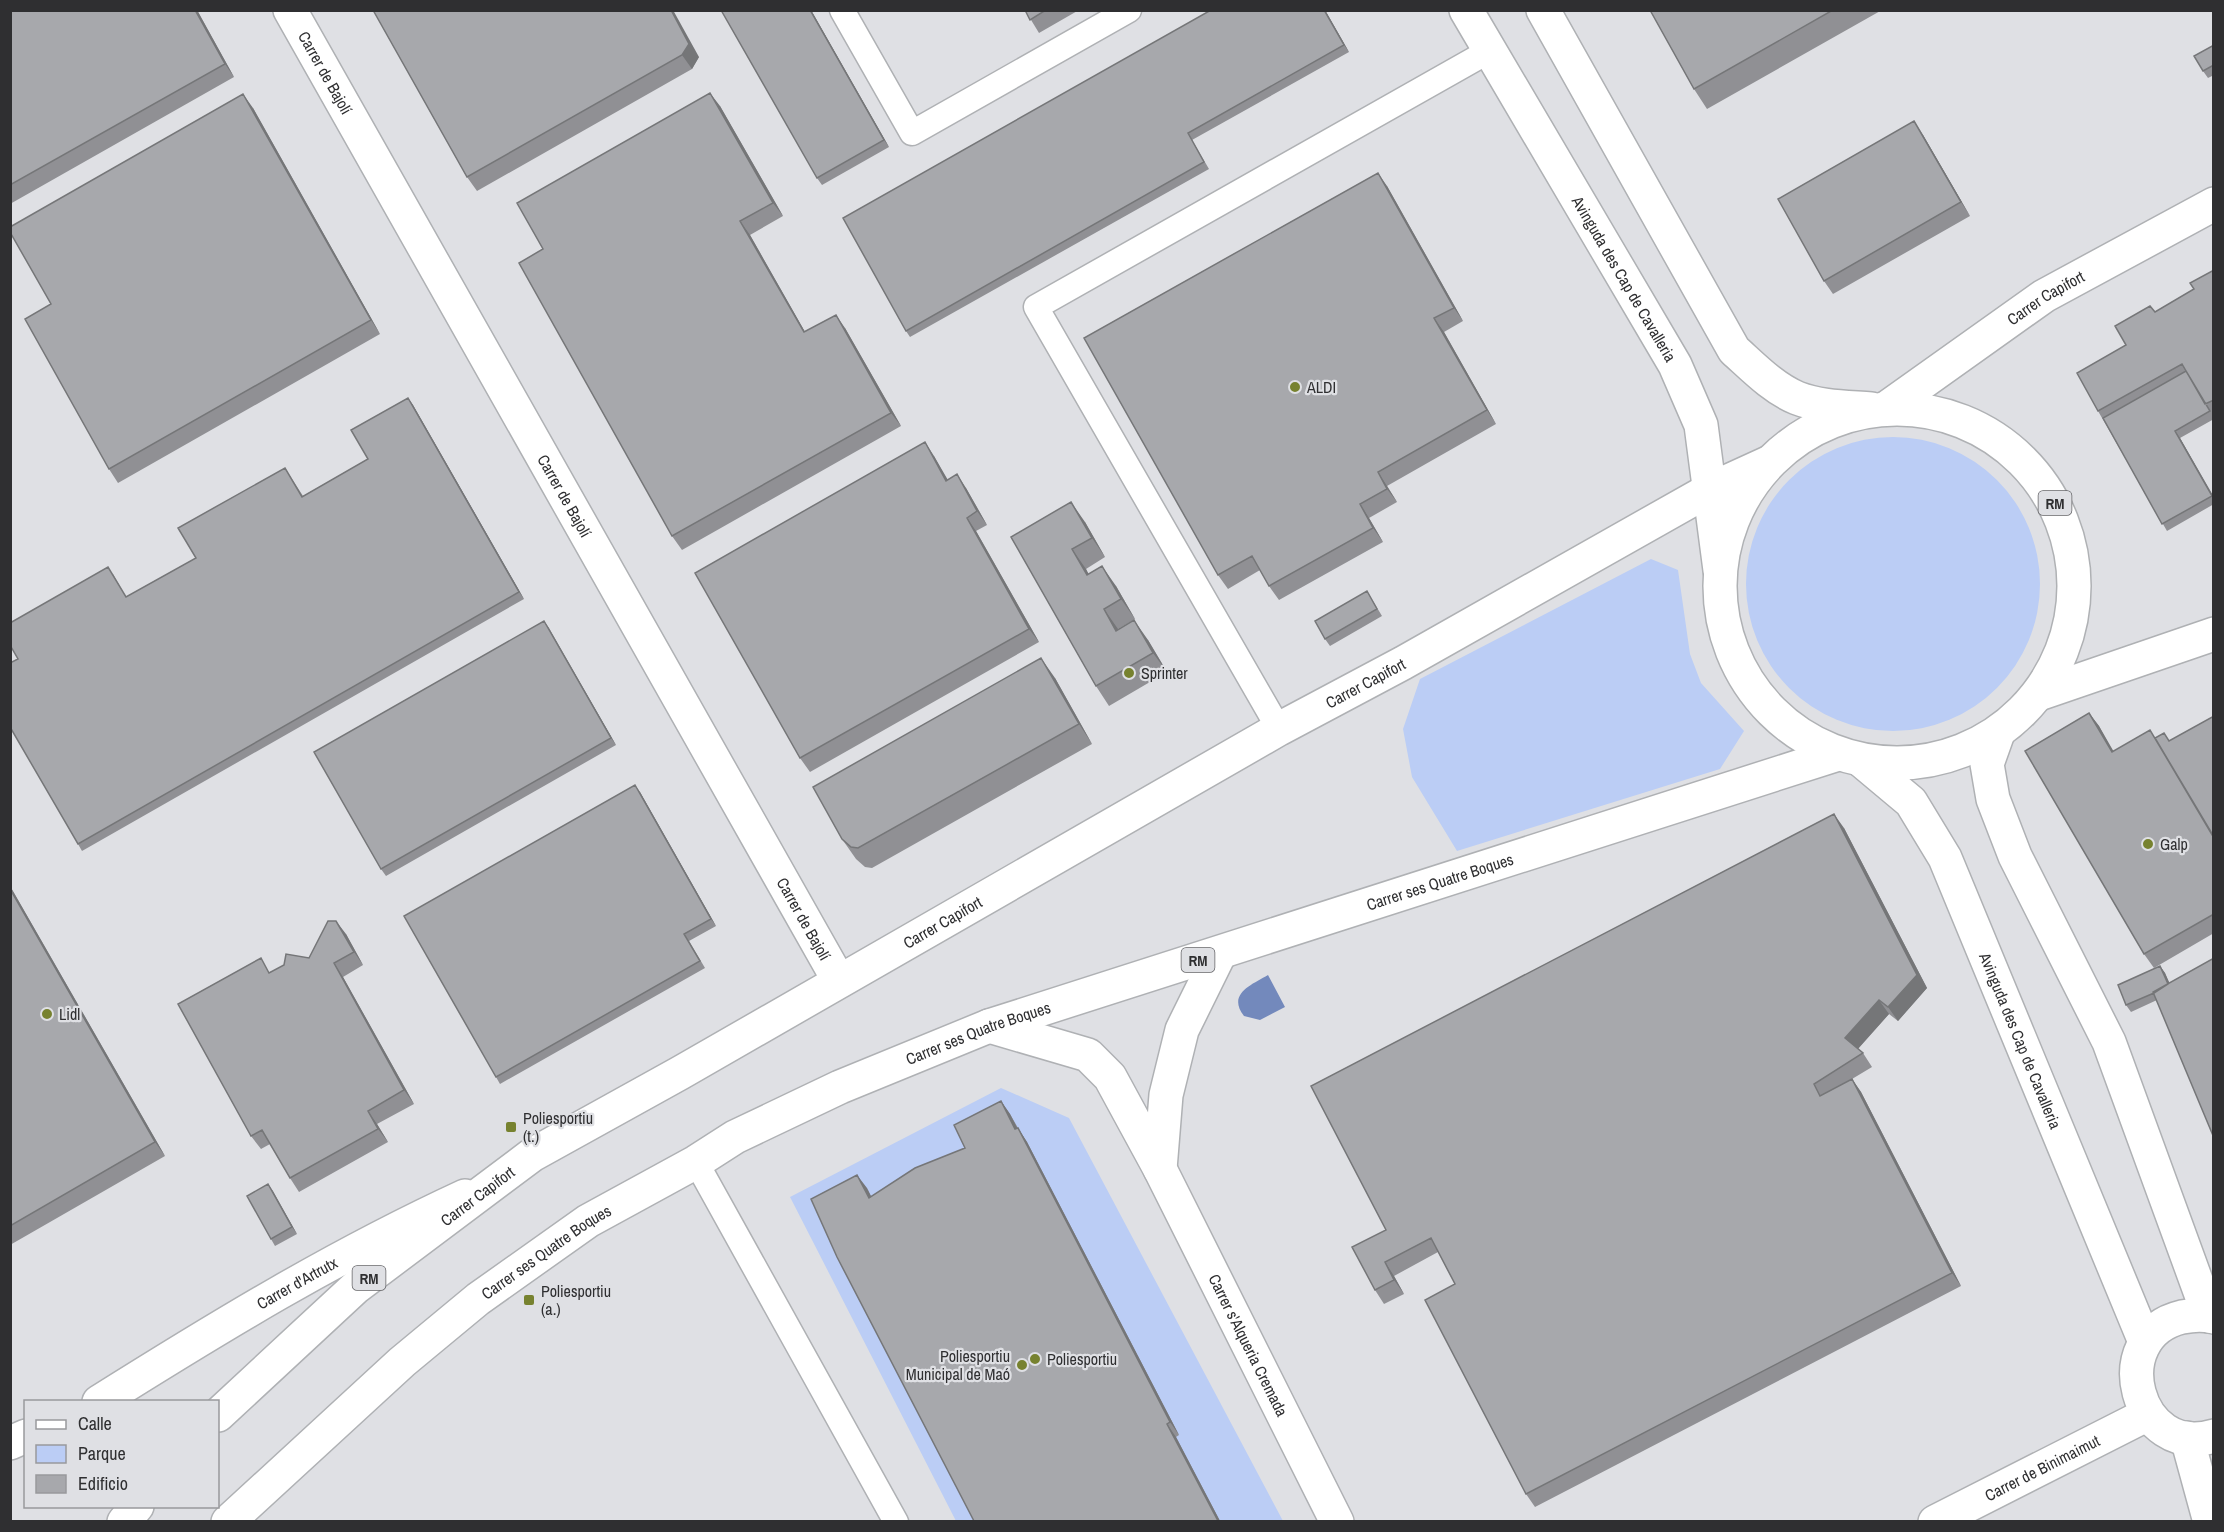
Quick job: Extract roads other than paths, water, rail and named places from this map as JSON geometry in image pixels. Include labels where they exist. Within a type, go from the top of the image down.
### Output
[{"type":"street","name":"Carrer de Bajolí","points":[[290,10],[839,981]]},
{"type":"street","name":"Avinguda des Cap de Cavalleria","points":[[1466,10],[1675,365],[1701,425],[1720,570]]},
{"type":"street","points":[[1543,10],[1734,350],[1766,379],[1796,398],[1816,404],[1880,408]]},
{"type":"street","name":"Carrer Capifort","points":[[1880,408],[2044,296],[2214,204]]},
{"type":"street","name":"RM","points":[[1880,408],[1939,412],[1984,430],[2022,458],[2052,496],[2070,541],[2075,589],[2066,644],[2038,694],[2025,710],[1998,733],[1967,750],[1933,760],[1898,764],[1850,757],[1798,734],[1760,699],[1733,654],[1721,612],[1720,570],[1736,509],[1768,463],[1783,448],[1812,428],[1844,415],[1880,408]]},
{"type":"street","name":"RM","points":[[1711,489],[1768,463]]},
{"type":"street","name":"Carrer Capifort","points":[[219,1414],[356,1287],[532,1155],[1279,729],[1403,663],[1711,489]]},
{"type":"street","name":"RM","points":[[2038,694],[2214,634]]},
{"type":"street","points":[[1998,733],[1987,764],[1993,799],[2015,856],[2109,1042],[2212,1316],[2191,1315],[2174,1319],[2158,1329],[2145,1342],[2137,1360],[2135,1378],[2138,1398],[2158,1425],[2200,1437],[2210,1521]]},
{"type":"street","name":"Avinguda des Cap de Cavalleria","points":[[1850,757],[1911,802],[1945,858],[2145,1342]]},
{"type":"street","name":"Carrer ses Quatre Boques","points":[[228,1521],[402,1362],[478,1299],[588,1221],[696,1162],[735,1137],[840,1087],[989,1026],[1850,757]]},
{"type":"street","points":[[1160,1169],[1166,1095],[1182,1030],[1220,953]]},
{"type":"street","name":"Carrer s'Alqueria Cremada","points":[[989,1026],[1088,1055],[1110,1077],[1160,1169],[1337,1521]]},
{"type":"street","name":"Carrer d'Artrutx","points":[[101,1400],[266,1298],[380,1235],[502,1179]]},
{"type":"street","name":"Carrer de Binimaimut","points":[[1935,1521],[2148,1414]]},
{"type":"street","points":[[10,1443],[24,1437]]},
{"type":"street","points":[[124,1521],[135,1508]]},
{"type":"lane","points":[[842,10],[912,133],[1129,10]]},
{"type":"lane","points":[[1279,729],[1036,307],[1489,51]]},
{"type":"lane","points":[[696,1162],[896,1521]]},
{"type":"place","name":"ALDI","points":[[1295,387]]},
{"type":"place","name":"Sprinter","points":[[1129,673]]},
{"type":"place","name":"Galp","points":[[2148,844]]},
{"type":"place","name":"Lidl","points":[[47,1014]]},
{"type":"place","name":"Poliesportiu (t.)","points":[[511,1127]]},
{"type":"place","name":"Poliesportiu (a.)","points":[[529,1300]]},
{"type":"place","name":"Poliesportiu","points":[[1035,1359]]},
{"type":"place","name":"Poliesportiu Municipal de Maó","points":[[1022,1365]]}]
